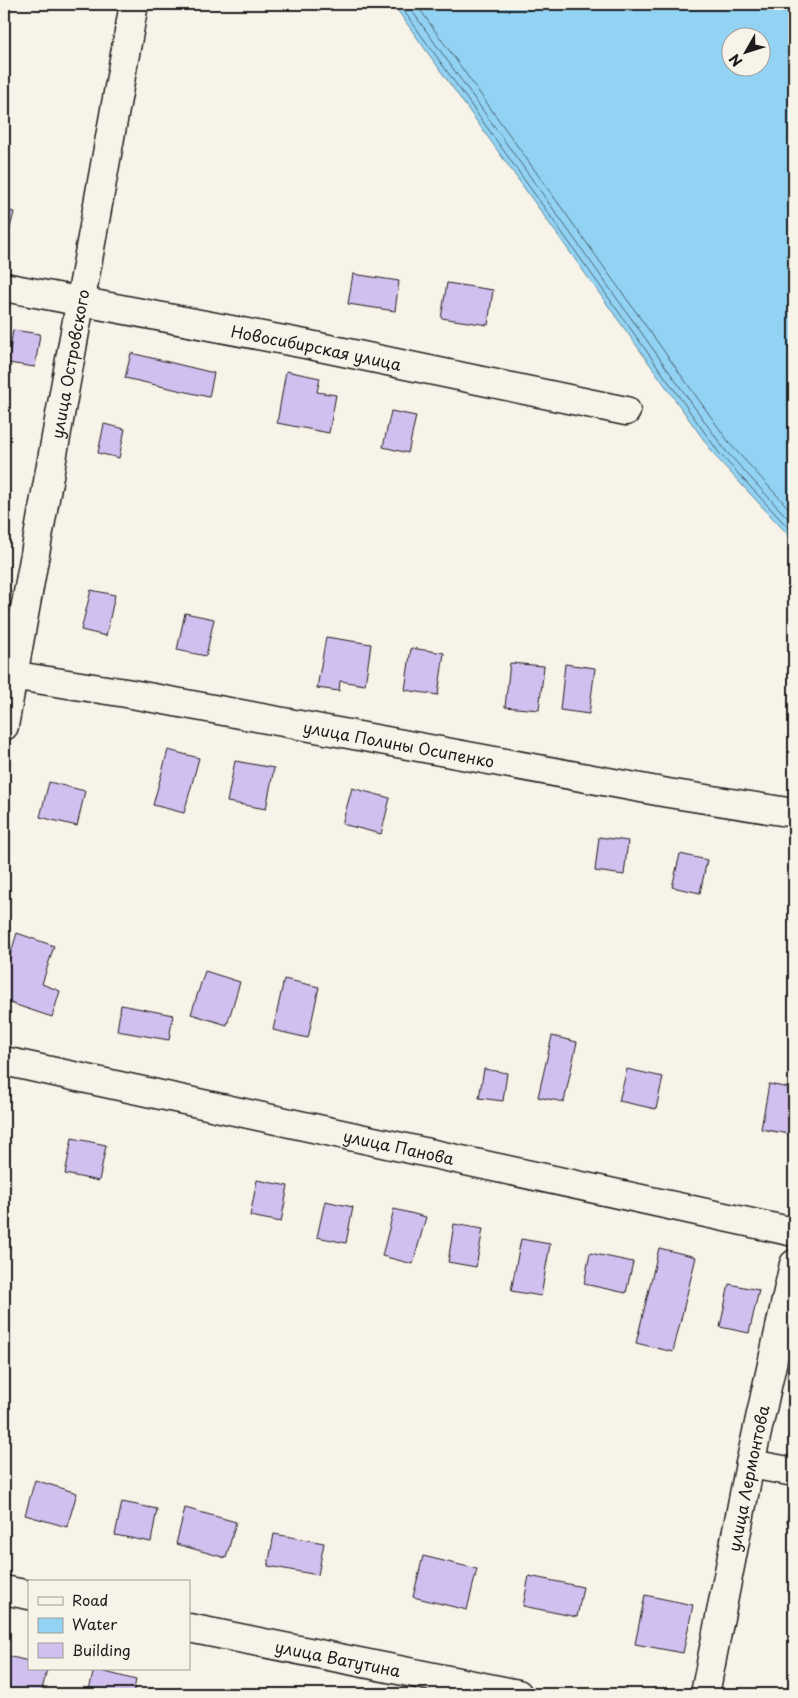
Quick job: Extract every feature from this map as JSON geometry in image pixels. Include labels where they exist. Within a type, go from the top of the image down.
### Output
[{"type":"street","name":"улица Островского","points":[[4,726],[9,674],[80,302],[134,4]]},
{"type":"street","name":"Новосибирская улица","points":[[4,287],[305,344],[626,411]]},
{"type":"street","name":"улица Полины Осипенко","points":[[9,674],[126,693],[668,793],[794,813]]},
{"type":"street","name":"улица Панова","points":[[4,1061],[794,1232]]},
{"type":"street","name":"улица Лермонтова","points":[[705,1694],[750,1464],[794,1264]]},
{"type":"street","points":[[750,1464],[794,1472]]},
{"type":"street","points":[[4,1590],[28,1595]]},
{"type":"street","name":"улица Ватутина","points":[[190,1628],[518,1694]]},
{"type":"water","points":[[393,4],[794,4],[794,541],[716,457]]},
{"type":"building","points":[[4,210],[14,212],[6,245],[4,244]]},
{"type":"building","points":[[353,274],[399,281],[395,311],[348,304]]},
{"type":"building","points":[[447,283],[493,290],[488,325],[441,318]]},
{"type":"building","points":[[13,330],[40,334],[35,367],[8,363]]},
{"type":"building","points":[[131,353],[214,373],[209,397],[125,378]]},
{"type":"building","points":[[286,371],[320,378],[317,392],[336,395],[329,433],[277,423]]},
{"type":"building","points":[[391,411],[416,416],[408,453],[383,447]]},
{"type":"building","points":[[104,424],[125,429],[119,458],[98,453]]},
{"type":"building","points":[[91,590],[115,595],[106,636],[81,630]]},
{"type":"building","points":[[185,613],[214,619],[206,656],[177,650]]},
{"type":"building","points":[[326,637],[371,644],[365,685],[340,681],[339,691],[317,688]]},
{"type":"building","points":[[411,648],[444,653],[438,695],[405,690]]},
{"type":"building","points":[[510,663],[544,666],[539,710],[505,707]]},
{"type":"building","points":[[565,664],[595,668],[589,714],[560,710]]},
{"type":"building","points":[[168,750],[199,758],[184,813],[153,805]]},
{"type":"building","points":[[235,761],[274,768],[266,809],[227,802]]},
{"type":"building","points":[[49,782],[85,791],[77,826],[40,817]]},
{"type":"building","points":[[352,788],[390,798],[381,834],[342,824]]},
{"type":"building","points":[[599,837],[628,841],[624,875],[595,871]]},
{"type":"building","points":[[680,854],[707,860],[700,893],[672,887]]},
{"type":"building","points":[[17,933],[54,946],[42,984],[60,991],[52,1017],[4,1001],[4,975]]},
{"type":"building","points":[[205,971],[240,982],[227,1025],[191,1014]]},
{"type":"building","points":[[284,979],[319,987],[308,1038],[273,1030]]},
{"type":"building","points":[[121,1005],[173,1015],[169,1040],[117,1031]]},
{"type":"building","points":[[552,1036],[577,1042],[564,1102],[538,1097]]},
{"type":"building","points":[[484,1069],[507,1073],[503,1101],[479,1098]]},
{"type":"building","points":[[627,1069],[663,1077],[656,1109],[619,1101]]},
{"type":"building","points":[[769,1084],[794,1089],[794,1135],[761,1129]]},
{"type":"building","points":[[72,1138],[106,1145],[99,1181],[65,1174]]},
{"type":"building","points":[[257,1180],[288,1186],[281,1222],[250,1216]]},
{"type":"building","points":[[325,1201],[353,1207],[346,1243],[317,1237]]},
{"type":"building","points":[[394,1209],[426,1217],[413,1264],[382,1256]]},
{"type":"building","points":[[454,1224],[483,1229],[476,1267],[448,1262]]},
{"type":"building","points":[[521,1239],[550,1244],[541,1296],[511,1291]]},
{"type":"building","points":[[659,1248],[696,1257],[673,1352],[636,1343]]},
{"type":"building","points":[[590,1253],[633,1262],[626,1293],[584,1284]]},
{"type":"building","points":[[729,1284],[759,1290],[749,1333],[720,1327]]},
{"type":"building","points":[[35,1480],[77,1493],[67,1527],[25,1515]]},
{"type":"building","points":[[794,1485],[794,1523],[787,1522]]},
{"type":"building","points":[[122,1502],[157,1509],[151,1542],[115,1535]]},
{"type":"building","points":[[185,1508],[236,1522],[226,1558],[176,1544]]},
{"type":"building","points":[[274,1534],[324,1543],[318,1575],[268,1566]]},
{"type":"building","points":[[423,1556],[477,1569],[467,1610],[413,1597]]},
{"type":"building","points":[[529,1576],[583,1587],[577,1617],[523,1606]]},
{"type":"building","points":[[645,1595],[693,1605],[683,1653],[635,1644]]},
{"type":"building","points":[[7,1656],[28,1661],[28,1670],[47,1670],[41,1694],[4,1694],[4,1667]]},
{"type":"building","points":[[94,1670],[136,1680],[133,1694],[88,1694]]}]
